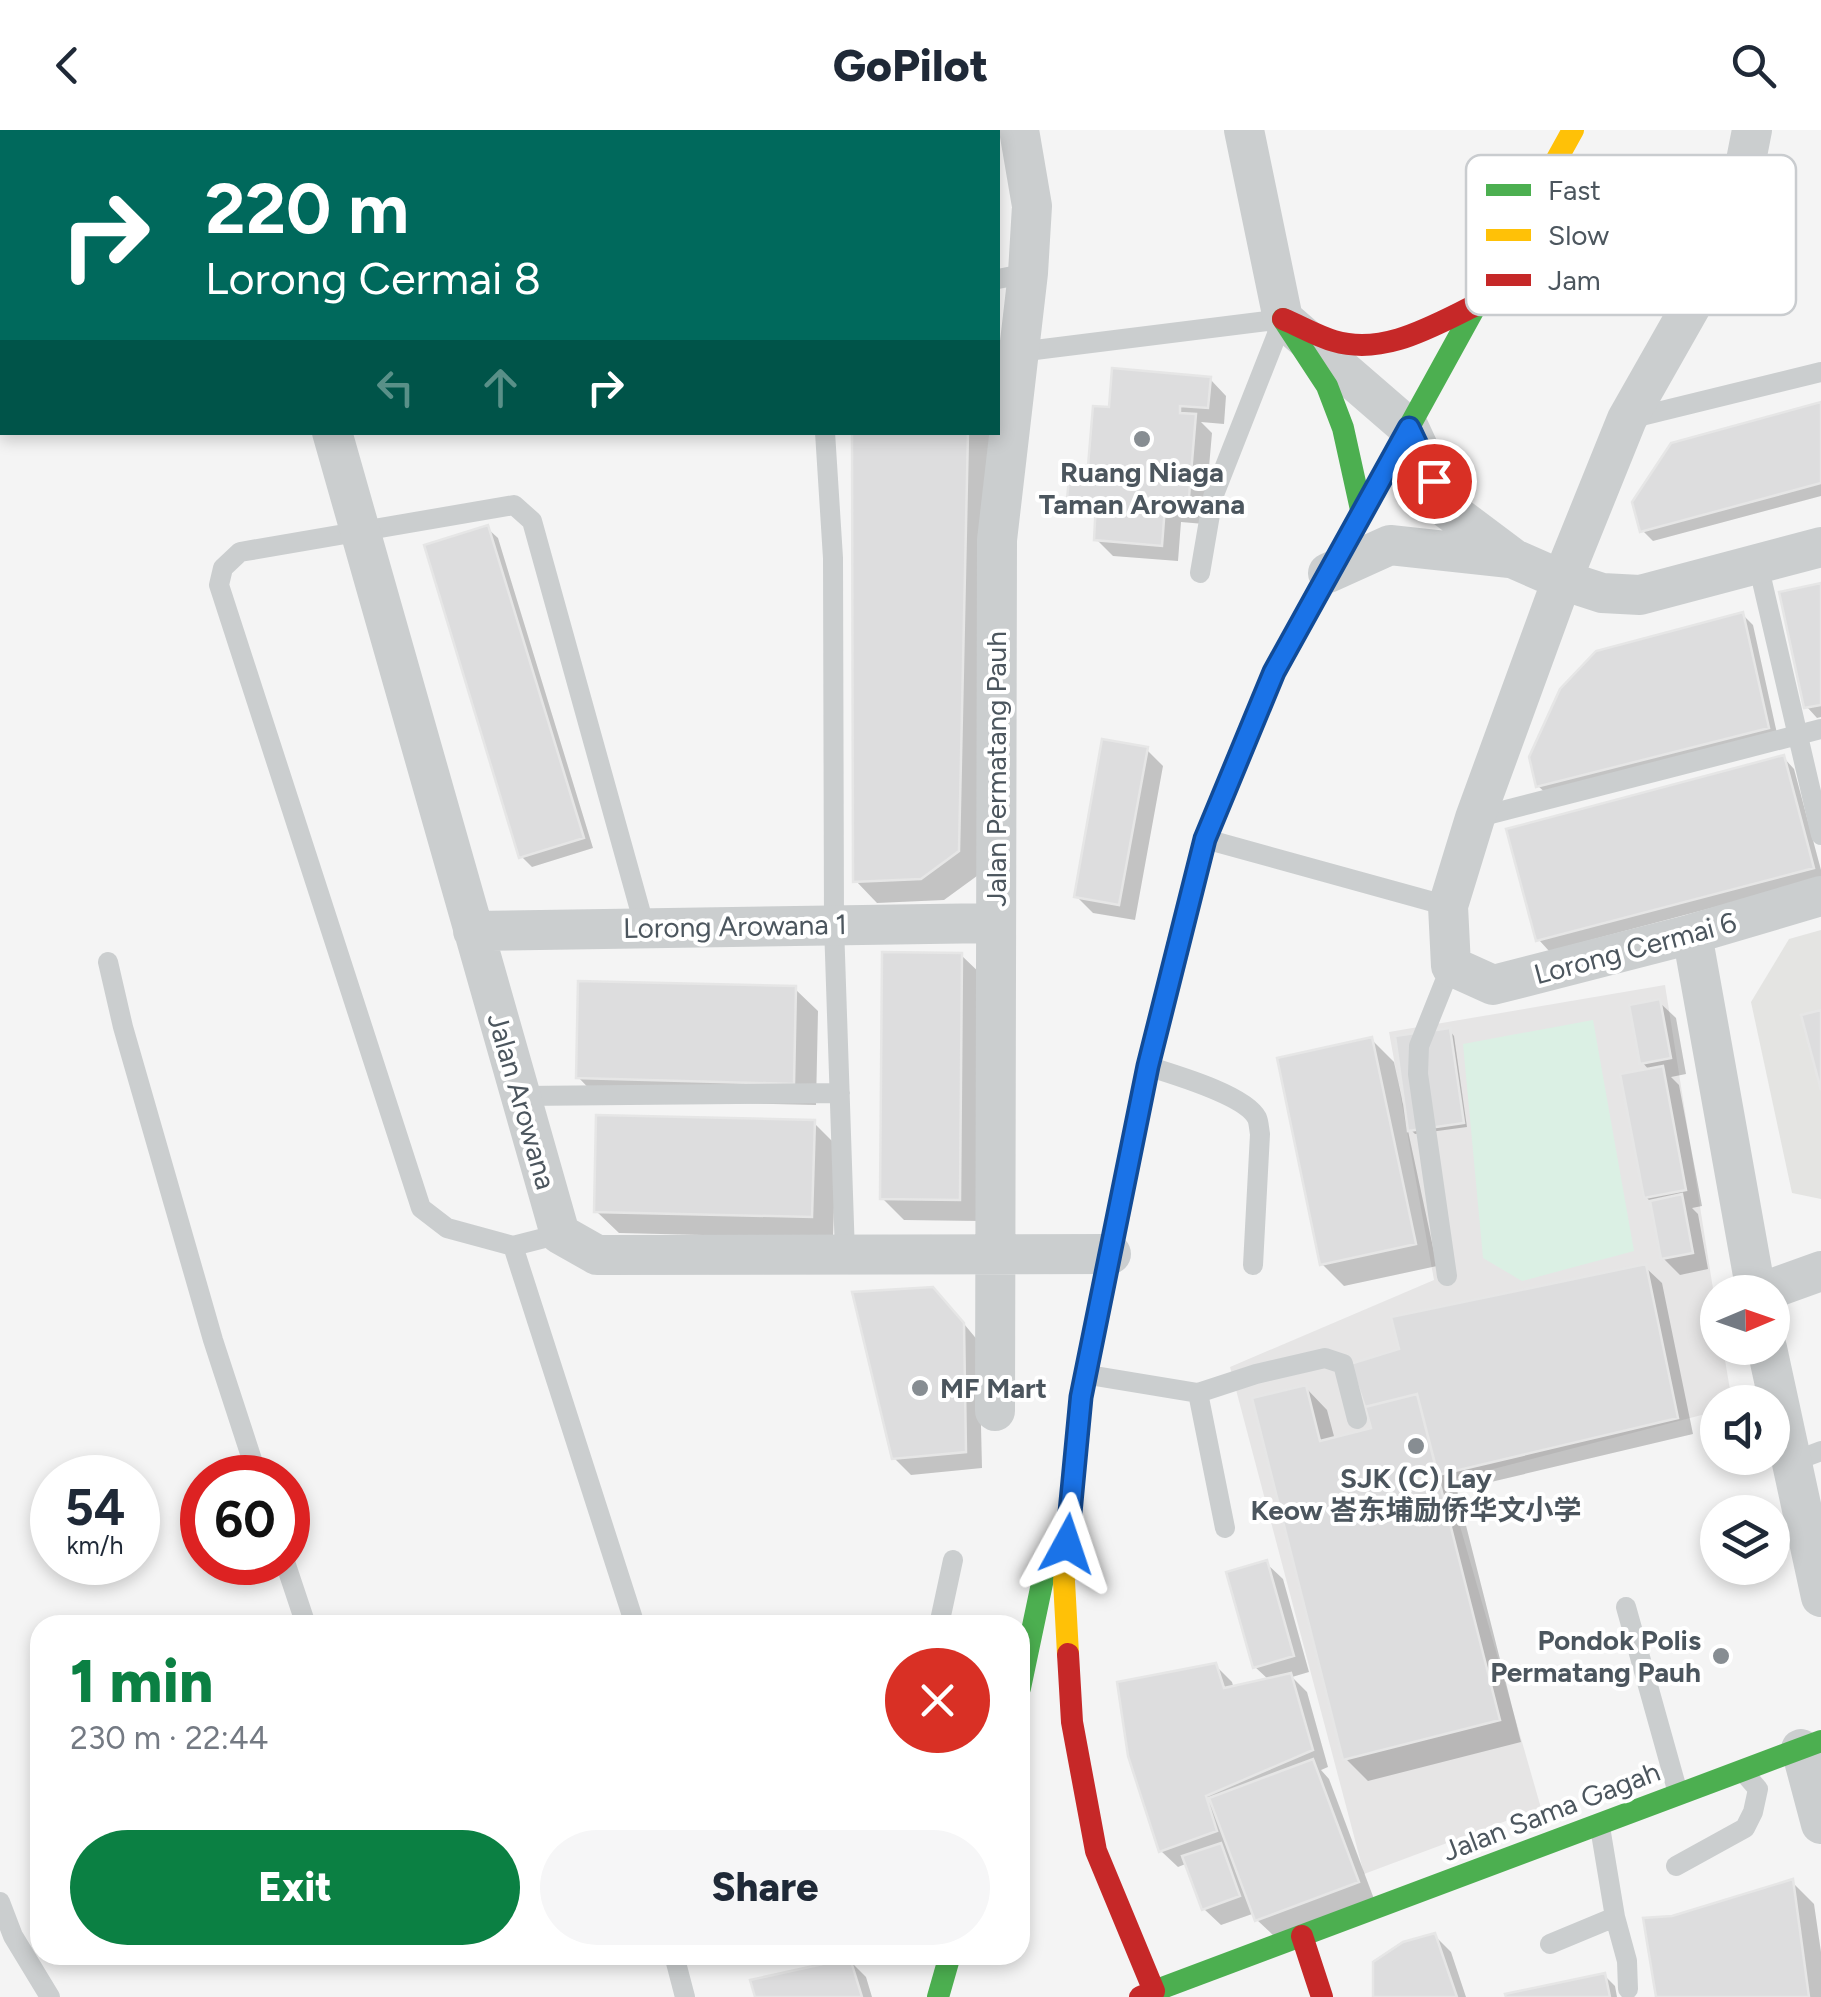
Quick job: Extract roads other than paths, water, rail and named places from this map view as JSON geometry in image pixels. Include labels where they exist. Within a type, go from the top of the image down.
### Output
[{"type":"main road","points":[[1559,155],[1573,130]]},
{"type":"main road","points":[[1282,319],[1342,342],[1381,344],[1420,332],[1466,310]]},
{"type":"main road","points":[[1030,1641],[1148,1066],[1205,839],[1274,672],[1472,315]]},
{"type":"main road","points":[[1282,319],[1327,386],[1344,428],[1362,514]]},
{"type":"main road","points":[[1084,1386],[1064,1581],[1072,1722],[1096,1851],[1147,1994],[1302,1936],[1322,1997]]},
{"type":"main road","name":"Jalan Sama Gagah","points":[[1302,1936],[1811,1745]]},
{"type":"main road","points":[[938,1997],[947,1965]]},
{"type":"street","name":"Jalan Permatang Pauh","points":[[995,1411],[997,540],[1011,360],[1013,276],[1032,206],[1018,130]]},
{"type":"street","points":[[1244,130],[1282,319],[1409,428],[1446,508],[1514,558],[1602,593],[1640,596],[1821,547]]},
{"type":"street","points":[[1747,155],[1752,130]]},
{"type":"street","points":[[1450,966],[1448,906],[1562,580],[1627,420],[1686,315]]},
{"type":"street","name":"Jalan Arowana","points":[[333,435],[560,1234]]},
{"type":"street","points":[[1328,573],[1390,544],[1514,558]]},
{"type":"street","name":"Lorong Cermai 6","points":[[1450,966],[1493,986],[1821,896]]},
{"type":"street","name":"Lorong Arowana 1","points":[[474,931],[996,922]]},
{"type":"street","points":[[1692,934],[1756,1275]]},
{"type":"street","points":[[560,1234],[596,1255],[1111,1254]]},
{"type":"street","points":[[1790,1282],[1821,1271]]},
{"type":"street","points":[[1773,1365],[1806,1456],[1821,1597]]},
{"type":"street","points":[[1811,1745],[1821,1824]]},
{"type":"lane","points":[[1011,360],[1282,319],[1213,497],[1200,573]]},
{"type":"lane","points":[[1627,420],[1821,372]]},
{"type":"lane","points":[[824,435],[833,558],[834,925],[845,1254]]},
{"type":"lane","points":[[560,1234],[513,1246],[447,1228],[421,1208],[219,585],[223,568],[240,552],[514,505],[532,521],[645,928]]},
{"type":"lane","points":[[1758,564],[1821,835]]},
{"type":"lane","points":[[1476,818],[1821,728]]},
{"type":"lane","points":[[1205,839],[1448,906]]},
{"type":"lane","points":[[108,962],[123,1028],[213,1340],[250,1455]]},
{"type":"lane","points":[[1447,1276],[1418,1074],[1419,1046],[1450,966]]},
{"type":"lane","points":[[1148,1066],[1216,1090],[1257,1118],[1260,1134],[1252,1265]]},
{"type":"lane","points":[[521,1096],[840,1093]]},
{"type":"lane","points":[[513,1246],[632,1615]]},
{"type":"lane","points":[[1084,1386],[1198,1393],[1325,1358],[1343,1364],[1358,1419]]},
{"type":"lane","points":[[1198,1393],[1225,1528]]},
{"type":"lane","points":[[941,1615],[953,1560]]},
{"type":"lane","points":[[293,1585],[303,1615]]},
{"type":"lane","points":[[1626,1607],[1678,1795]]},
{"type":"lane","points":[[1676,1866],[1745,1828],[1754,1812],[1758,1789],[1742,1771]]},
{"type":"lane","points":[[1600,1825],[1614,1918],[1627,1961],[1628,1989]]},
{"type":"lane","points":[[0,1902],[13,1936],[30,1964]]},
{"type":"lane","points":[[1550,1944],[1614,1918]]},
{"type":"lane","points":[[31,1965],[50,1997]]},
{"type":"lane","points":[[676,1965],[684,1997]]},
{"type":"place","name":"Ruang Niaga Taman Arowana","points":[[1142,439]]},
{"type":"place","name":"MF Mart","points":[[920,1388]]},
{"type":"place","name":"SJK (C) Lay Keow 峇东埔励侨华文小学","points":[[1416,1446]]},
{"type":"place","name":"Pondok Polis Permatang Pauh","points":[[1721,1656]]}]
